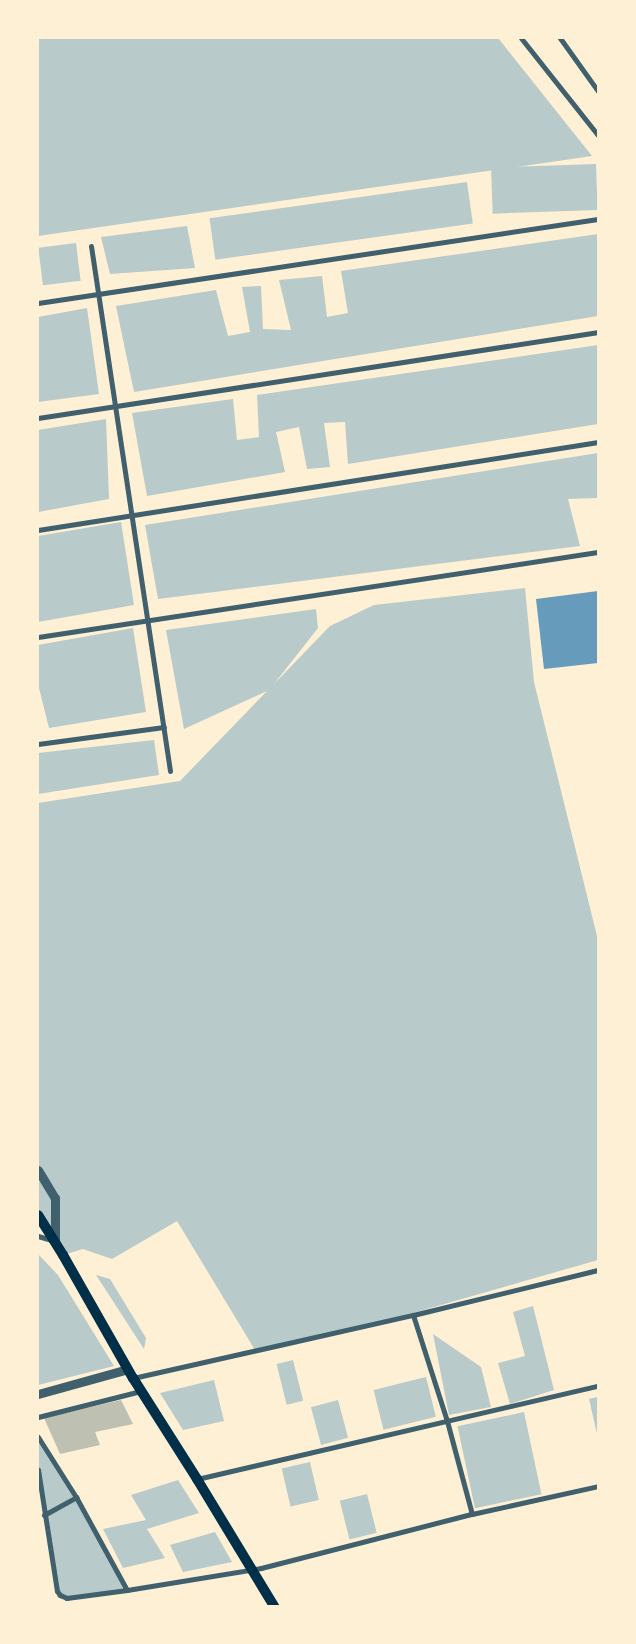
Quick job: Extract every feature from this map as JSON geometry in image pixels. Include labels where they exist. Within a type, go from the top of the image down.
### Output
[{"type":"main road","points":[[38,1215],[130,1374],[197,1479],[274,1606]]},
{"type":"street","points":[[521,38],[598,135]]},
{"type":"street","points":[[560,38],[598,91]]},
{"type":"street","points":[[38,303],[598,219]]},
{"type":"street","points":[[91,246],[170,770]]},
{"type":"street","points":[[38,418],[598,332]]},
{"type":"street","points":[[38,530],[598,442]]},
{"type":"street","points":[[38,637],[598,552]]},
{"type":"street","points":[[38,744],[164,727]]},
{"type":"street","points":[[38,1170],[55,1198],[57,1208],[54,1224],[55,1242],[38,1236]]},
{"type":"street","points":[[38,1394],[413,1315],[598,1270]]},
{"type":"street","points":[[413,1315],[447,1421],[472,1514]]},
{"type":"street","points":[[197,1479],[598,1386]]},
{"type":"street","points":[[38,1417],[141,1391]]},
{"type":"street","points":[[38,1437],[76,1497],[127,1590]]},
{"type":"street","points":[[38,1469],[55,1587],[60,1596],[67,1598],[252,1570],[472,1514],[598,1486]]},
{"type":"street","points":[[44,1515],[76,1497]]},
{"type":"shaded area","points":[[38,38],[498,38],[592,156],[38,236]]},
{"type":"shaded area","points":[[596,164],[598,210],[493,214],[491,168]]},
{"type":"shaded area","points":[[467,182],[473,224],[215,260],[210,218]]},
{"type":"shaded area","points":[[187,226],[195,268],[110,274],[101,237]]},
{"type":"shaded area","points":[[598,234],[598,316],[134,392],[116,306],[216,290],[228,336],[250,332],[242,287],[261,286],[263,329],[291,330],[279,280],[322,276],[327,317],[348,313],[341,271]]},
{"type":"shaded area","points":[[76,243],[81,281],[43,285],[38,248]]},
{"type":"shaded area","points":[[87,308],[99,394],[38,402],[38,317]]},
{"type":"shaded area","points":[[598,345],[598,424],[348,464],[345,422],[324,423],[330,467],[307,469],[299,427],[276,432],[285,472],[147,496],[132,413],[233,399],[237,440],[259,437],[257,395]]},
{"type":"shaded area","points":[[106,419],[109,499],[38,512],[38,430]]},
{"type":"shaded area","points":[[598,453],[598,503],[597,498],[568,499],[580,546],[158,599],[145,525]]},
{"type":"shaded area","points":[[121,522],[134,605],[38,622],[38,536]]},
{"type":"shaded area","points":[[525,588],[534,682],[598,940],[598,1260],[392,1319],[255,1350],[177,1221],[112,1259],[83,1249],[63,1255],[38,1215],[38,803],[180,781],[267,691],[184,729],[166,630],[316,609],[318,628],[274,684],[330,626],[374,605]]},
{"type":"shaded area","points":[[133,628],[146,712],[49,728],[38,684],[38,645]]},
{"type":"shaded area","points":[[154,740],[159,775],[38,794],[38,753]]},
{"type":"shaded area","points":[[38,1254],[58,1275],[114,1366],[38,1385]]},
{"type":"shaded area","points":[[96,1275],[110,1279],[146,1338],[144,1349]]},
{"type":"shaded area","points":[[533,1306],[554,1390],[510,1404],[498,1363],[525,1356],[513,1312]]},
{"type":"shaded area","points":[[433,1334],[481,1367],[491,1407],[449,1415]]},
{"type":"shaded area","points":[[293,1360],[303,1401],[287,1405],[277,1364]]},
{"type":"shaded area","points":[[426,1377],[436,1417],[384,1430],[374,1390]]},
{"type":"shaded area","points":[[214,1380],[224,1421],[183,1430],[160,1393]]},
{"type":"shaded area","points":[[598,1397],[598,1438],[589,1399]]},
{"type":"shaded area","points":[[338,1400],[348,1438],[321,1445],[311,1407]]},
{"type":"shaded area","points":[[524,1412],[541,1494],[475,1508],[457,1426]]},
{"type":"shaded area","points":[[38,1437],[59,1469],[127,1590],[67,1598],[60,1595],[38,1469]]},
{"type":"shaded area","points":[[310,1462],[319,1500],[291,1507],[282,1469]]},
{"type":"shaded area","points":[[178,1480],[199,1513],[147,1529],[165,1558],[123,1568],[103,1529],[146,1520],[131,1495]]},
{"type":"shaded area","points":[[367,1494],[377,1533],[350,1540],[340,1501]]},
{"type":"shaded area","points":[[215,1532],[232,1562],[183,1572],[170,1545]]},
{"type":"water","points":[[598,591],[598,663],[544,669],[536,599]]},
{"type":"building","points":[[121,1400],[133,1424],[95,1432],[100,1445],[60,1454],[44,1418]]}]
